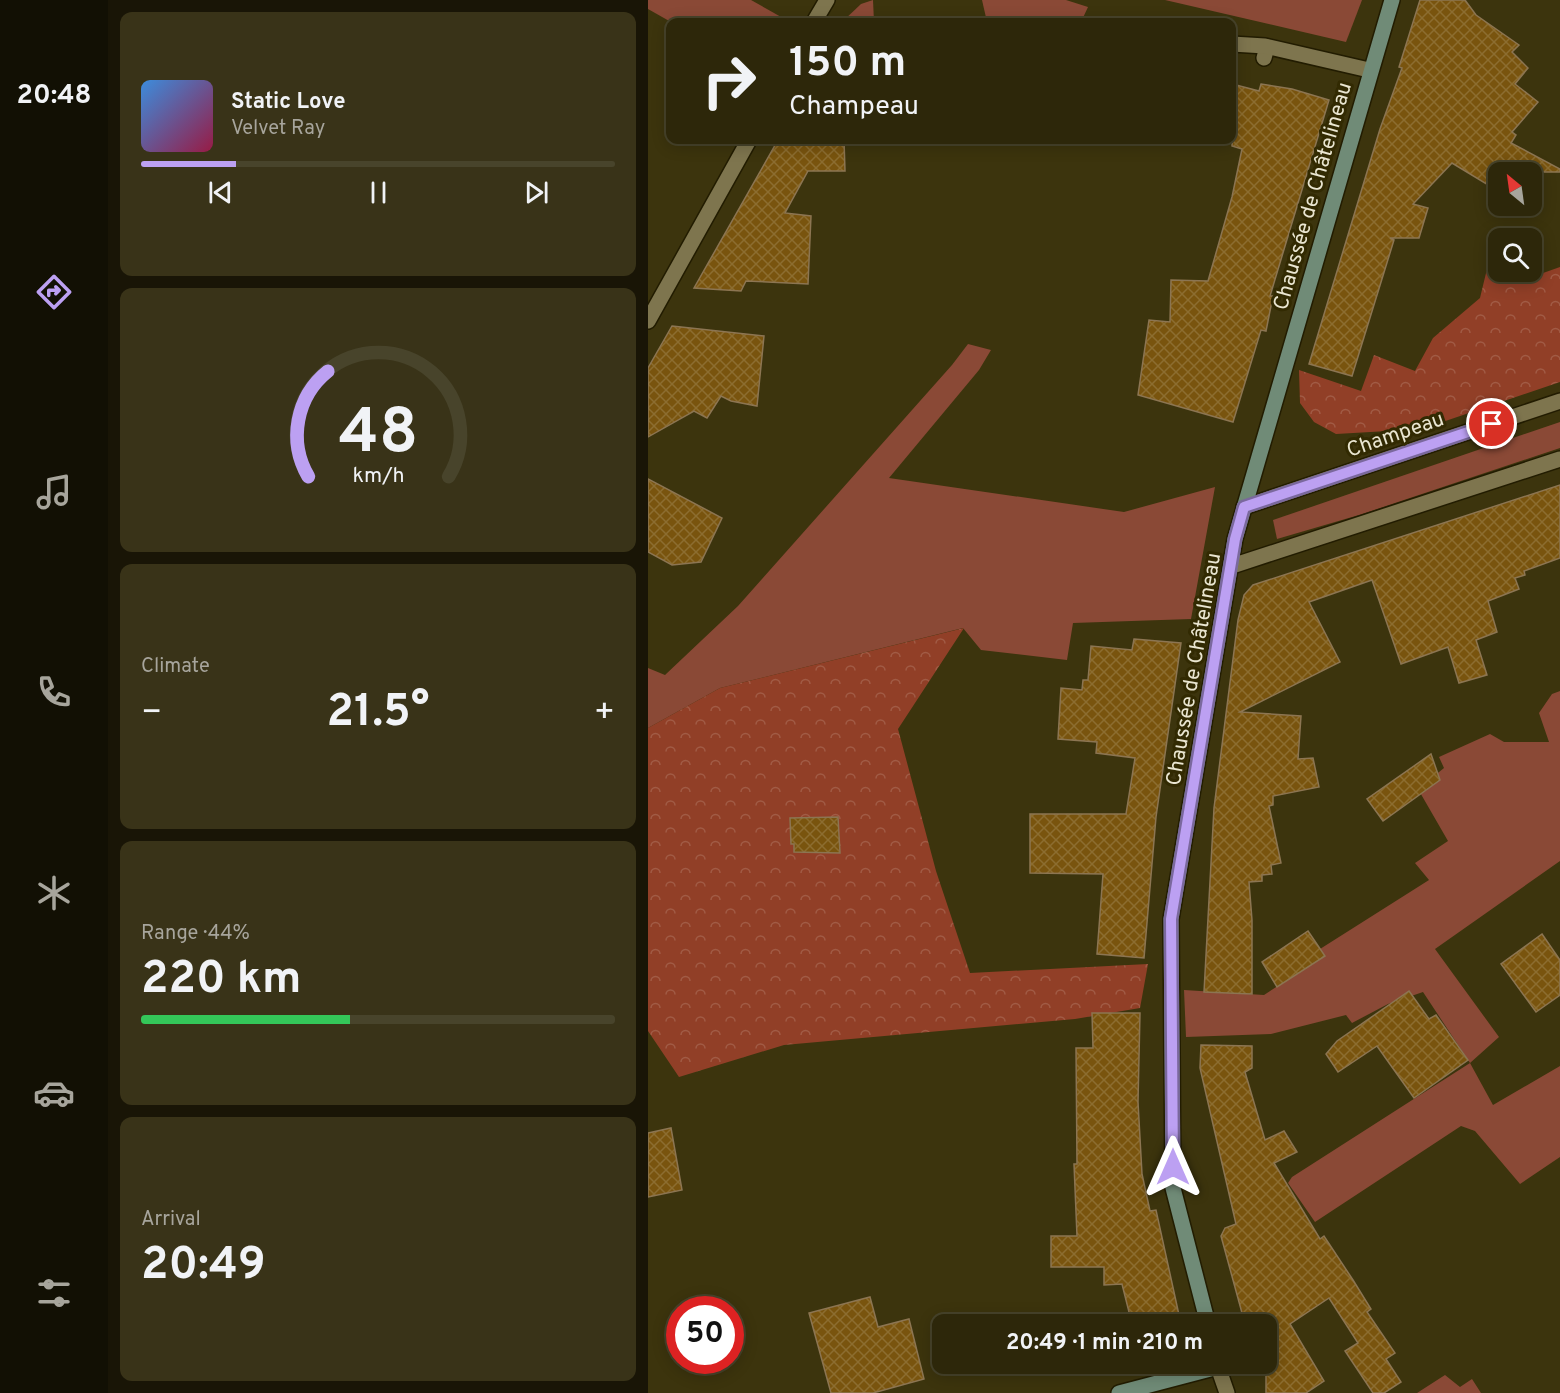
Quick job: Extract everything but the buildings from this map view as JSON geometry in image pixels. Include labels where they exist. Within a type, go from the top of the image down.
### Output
[{"type":"main road","name":"Chaussée de Châtelineau","points":[[1205,1314],[1173,1188],[1171,919],[1244,507],[1369,70],[1392,0]]},
{"type":"main road","points":[[1119,1393],[1186,1374]]},
{"type":"street","points":[[816,18],[827,0]]},
{"type":"street","points":[[1236,45],[1369,70]]},
{"type":"street","points":[[648,321],[747,144]]},
{"type":"street","name":"Champeau","points":[[1244,507],[1560,401]]},
{"type":"street","points":[[1232,566],[1560,459]]},
{"type":"street","points":[[1221,1374],[1227,1393]]},
{"type":"shaded area","points":[[648,0],[751,0],[783,18],[666,19],[648,9]]},
{"type":"shaded area","points":[[873,0],[874,18],[846,18],[861,4]]},
{"type":"shaded area","points":[[982,0],[1066,0],[1088,7],[1083,18],[986,18]]},
{"type":"shaded area","points":[[1165,0],[1362,0],[1346,42]]},
{"type":"shaded area","points":[[968,344],[991,350],[979,370],[889,478],[1124,512],[1215,487],[1191,619],[1073,623],[1067,660],[981,650],[963,628],[720,688],[648,728],[648,668],[665,675],[738,606],[952,365]]},
{"type":"shaded area","points":[[1560,422],[1560,448],[1359,515],[1277,539],[1273,520]]},
{"type":"shaded area","points":[[1560,691],[1560,861],[1435,949],[1499,1037],[1470,1063],[1423,992],[1388,1004],[1352,1023],[1346,1015],[1271,1034],[1186,1037],[1184,990],[1264,995],[1324,956],[1320,949],[1429,880],[1415,863],[1448,841],[1418,789],[1444,768],[1439,757],[1490,734],[1504,742],[1549,742],[1539,713],[1552,694]]},
{"type":"shaded area","points":[[1470,1063],[1493,1105],[1560,1066],[1560,1157],[1520,1184],[1475,1131],[1461,1126],[1315,1222],[1288,1183],[1292,1177]]},
{"type":"shaded area","points":[[1445,1375],[1460,1387],[1472,1379],[1481,1393],[1417,1393]]},
{"type":"green space","points":[[1560,267],[1560,382],[1422,429],[1336,434],[1314,422],[1300,403],[1299,370],[1361,391],[1374,355],[1415,371],[1433,338],[1480,298],[1487,269],[1488,282],[1542,282],[1542,273]]},
{"type":"green space","points":[[964,628],[898,729],[936,871],[970,973],[1148,964],[1140,1008],[1075,1019],[784,1045],[679,1077],[648,1031],[648,728],[720,688]]},
{"type":"route","points":[[1173,1167],[1171,919],[1235,539],[1244,507],[1492,424]]}]
